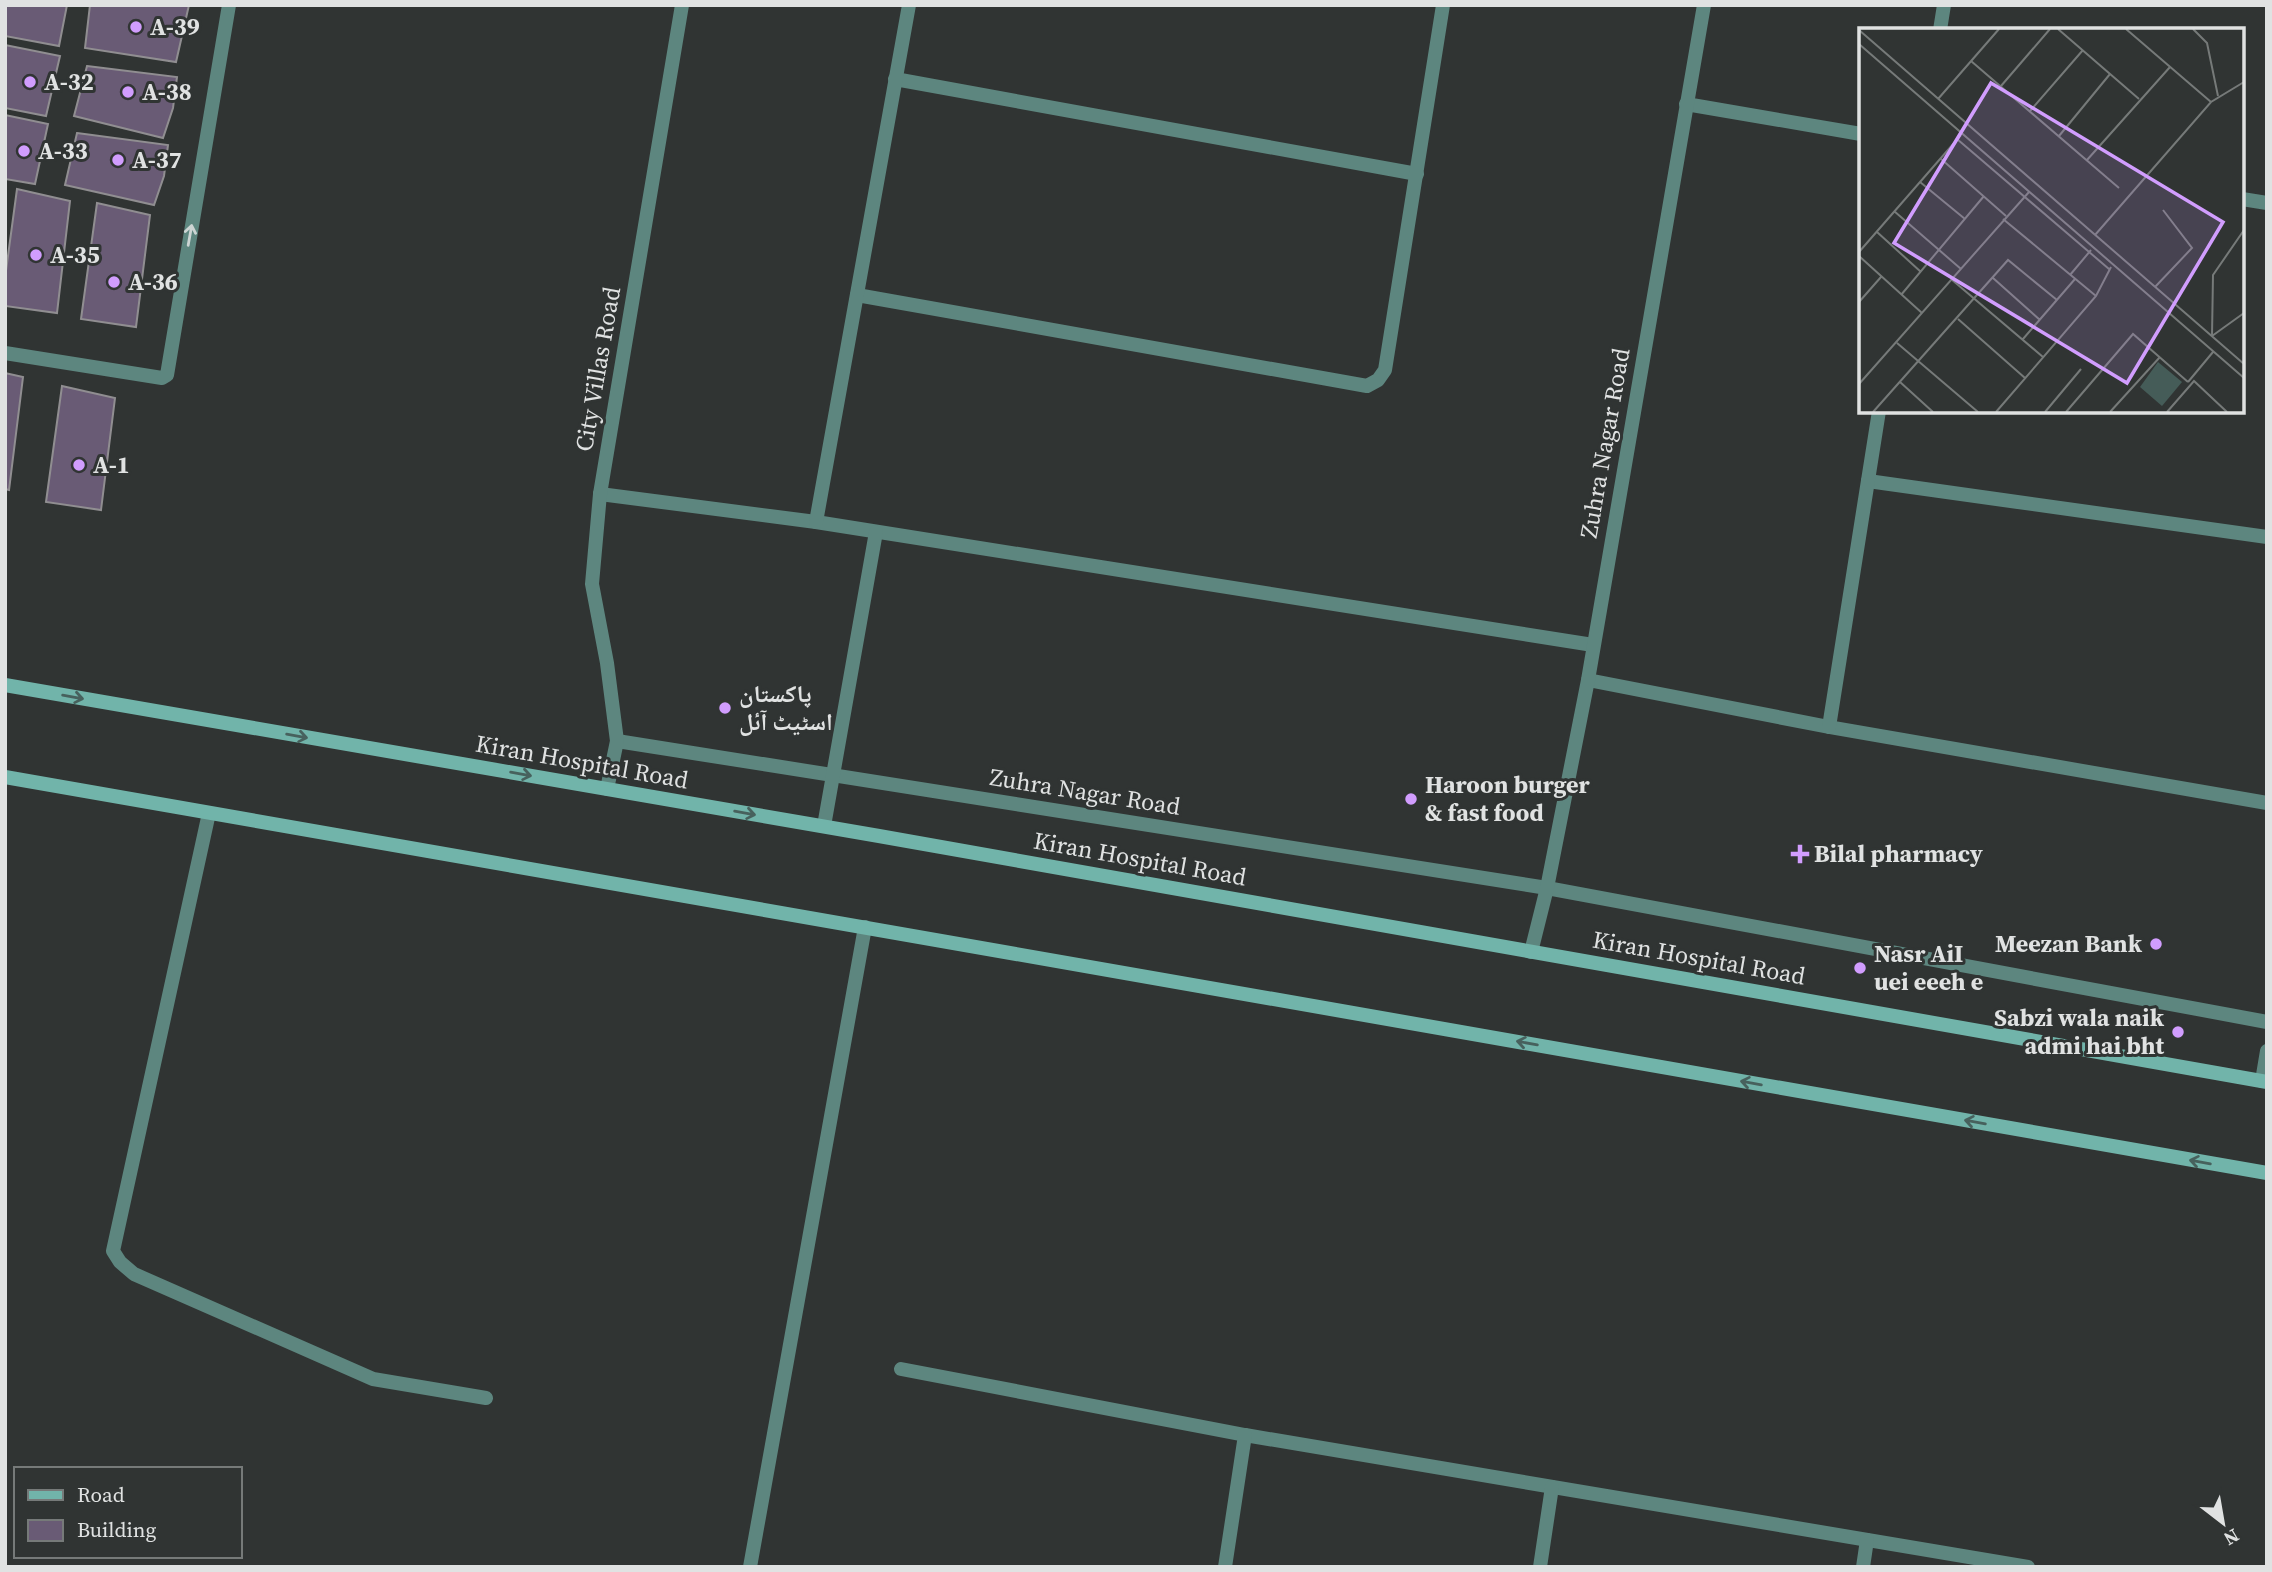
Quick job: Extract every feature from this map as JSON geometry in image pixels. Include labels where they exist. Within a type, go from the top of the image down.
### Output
[{"type":"main road","name":"Kiran Hospital Road","points":[[5,685],[824,826],[2264,1082]]},
{"type":"main road","points":[[5,777],[2267,1173]]},
{"type":"street","points":[[5,353],[162,378],[167,374],[229,5]]},
{"type":"street","name":"City Villas Road","points":[[607,789],[617,741],[607,663],[592,584],[600,494],[682,5]]},
{"type":"street","points":[[816,522],[909,5]]},
{"type":"street","points":[[857,295],[1367,386],[1378,380],[1385,370],[1443,5]]},
{"type":"street","name":"Zuhra Nagar Road","points":[[1546,888],[1588,680],[1704,5]]},
{"type":"street","points":[[1940,28],[1944,5]]},
{"type":"street","points":[[895,79],[1416,174]]},
{"type":"street","points":[[1686,104],[1859,134]]},
{"type":"street","points":[[2244,199],[2267,203]]},
{"type":"street","points":[[1829,727],[1879,413]]},
{"type":"street","points":[[1868,481],[2267,537]]},
{"type":"street","points":[[600,494],[816,522],[1593,645]]},
{"type":"street","points":[[824,826],[876,532]]},
{"type":"street","points":[[1588,680],[1829,727],[2267,803]]},
{"type":"street","name":"Zuhra Nagar Road","points":[[617,741],[1546,888],[2267,1022]]},
{"type":"street","points":[[209,813],[113,1251],[120,1262],[134,1274],[373,1379],[486,1398]]},
{"type":"street","points":[[1531,952],[1546,888]]},
{"type":"street","points":[[751,1567],[865,927]]},
{"type":"street","points":[[2264,1082],[2267,1051]]},
{"type":"street","points":[[901,1369],[1245,1435],[2028,1567]]},
{"type":"street","points":[[1225,1567],[1245,1435]]},
{"type":"street","points":[[1540,1567],[1552,1487]]},
{"type":"street","points":[[1863,1567],[1867,1540]]},
{"type":"building","points":[[5,5],[67,5],[59,46],[5,36]]},
{"type":"building","name":"A-39","points":[[90,5],[189,5],[176,62],[85,48]]},
{"type":"building","name":"A-32","points":[[5,45],[60,56],[46,116],[5,108]]},
{"type":"building","name":"A-38","points":[[87,66],[177,77],[173,108],[163,138],[74,116]]},
{"type":"building","name":"A-33","points":[[5,115],[48,124],[35,184],[5,179]]},
{"type":"building","name":"A-37","points":[[77,133],[168,145],[164,176],[154,205],[65,185]]},
{"type":"building","name":"A-35","points":[[17,189],[70,201],[57,313],[5,306],[5,278]]},
{"type":"building","name":"A-36","points":[[97,203],[150,215],[136,327],[81,319]]},
{"type":"building","points":[[5,373],[23,377],[9,490],[5,489]]},
{"type":"building","name":"A-1","points":[[62,386],[115,398],[101,510],[46,502]]},
{"type":"place","name":"A-39","points":[[136,27]]},
{"type":"place","name":"A-32","points":[[30,82]]},
{"type":"place","name":"A-38","points":[[128,92]]},
{"type":"place","name":"A-33","points":[[24,151]]},
{"type":"place","name":"A-37","points":[[118,160]]},
{"type":"place","name":"A-35","points":[[36,255]]},
{"type":"place","name":"A-36","points":[[114,282]]},
{"type":"place","name":"A-1","points":[[79,465]]},
{"type":"place","name":"پاکستان اسٹیٹ آئل","points":[[725,708]]},
{"type":"place","name":"Haroon burger & fast food","points":[[1411,799]]},
{"type":"place","name":"Bilal pharmacy","points":[[1800,854]]},
{"type":"place","name":"Meezan Bank","points":[[2156,944]]},
{"type":"place","name":"Nasr AiI uei eeeh e","points":[[1860,968]]},
{"type":"place","name":"Sabzi wala naik admi hai bht","points":[[2178,1032]]}]
